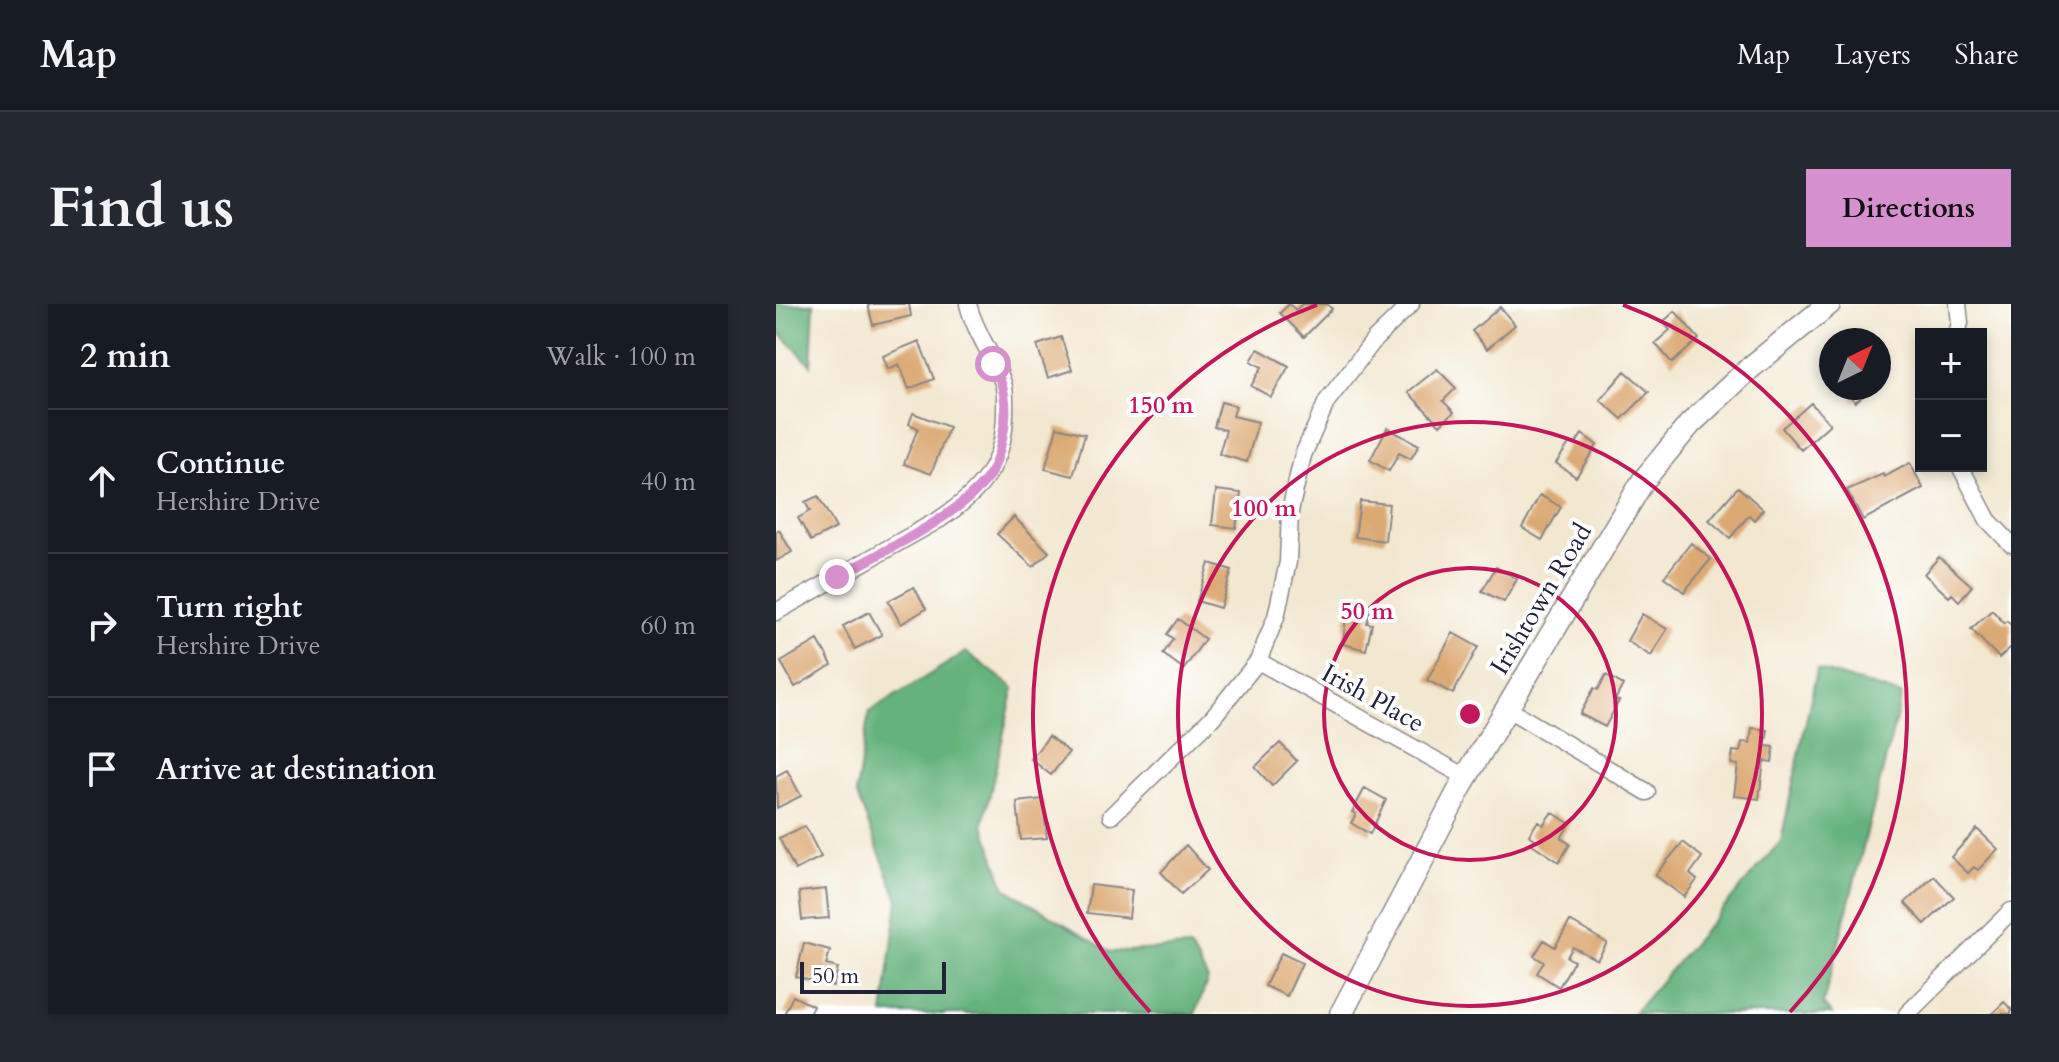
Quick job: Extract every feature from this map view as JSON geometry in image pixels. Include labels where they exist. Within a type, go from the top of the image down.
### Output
[{"type":"street","points":[[776,612],[940,519],[959,506],[987,478],[1001,445],[1006,398],[1003,382],[978,334],[968,304]]},
{"type":"street","points":[[1111,816],[1212,718],[1258,661],[1276,617],[1288,562],[1290,511],[1303,455],[1327,401],[1375,339],[1411,304]]},
{"type":"street","name":"Irishtown Road","points":[[1341,1014],[1466,777],[1643,481],[1690,424],[1750,368],[1829,304]]},
{"type":"street","points":[[1958,304],[1959,328]]},
{"type":"street","points":[[1963,472],[1988,520],[2011,544]]},
{"type":"street","name":"Irish Place","points":[[1258,661],[1466,777]]},
{"type":"street","points":[[1508,709],[1647,792]]},
{"type":"street","points":[[1907,1014],[2011,911]]},
{"type":"green space","points":[[776,304],[814,304],[811,365],[776,329]]},
{"type":"green space","points":[[966,652],[1014,688],[983,824],[1005,888],[1111,952],[1190,947],[1208,979],[1195,1014],[883,1014],[898,900],[856,793],[869,712]]},
{"type":"green space","points":[[1817,669],[1902,695],[1823,1004],[1832,1014],[1633,1014],[1781,841]]},
{"type":"building","points":[[909,304],[911,316],[873,325],[868,305]]},
{"type":"building","points":[[1289,304],[1296,310],[1302,304],[1327,304],[1332,309],[1304,337],[1280,313]]},
{"type":"building","points":[[1500,307],[1515,325],[1487,349],[1472,331]]},
{"type":"building","points":[[1675,311],[1699,339],[1672,363],[1655,343],[1670,330],[1663,322]]},
{"type":"building","points":[[1061,337],[1072,370],[1048,378],[1037,345]]},
{"type":"building","points":[[919,341],[934,379],[909,389],[899,364],[888,369],[883,356]]},
{"type":"building","points":[[1258,349],[1289,366],[1271,397],[1251,386],[1262,367],[1251,361]]},
{"type":"building","points":[[1437,369],[1456,388],[1443,401],[1454,412],[1440,425],[1408,392]]},
{"type":"building","points":[[1625,371],[1649,392],[1622,419],[1600,400]]},
{"type":"building","points":[[1221,402],[1236,406],[1233,416],[1258,422],[1247,462],[1219,454],[1226,430],[1214,427]]},
{"type":"building","points":[[1811,403],[1830,424],[1801,450],[1782,428]]},
{"type":"building","points":[[913,413],[949,427],[931,474],[904,464],[918,428],[909,424]]},
{"type":"building","points":[[1057,427],[1085,434],[1073,476],[1045,469]]},
{"type":"building","points":[[1387,428],[1419,445],[1411,459],[1399,453],[1389,471],[1370,460]]},
{"type":"building","points":[[1582,434],[1597,445],[1576,477],[1556,463],[1570,442],[1575,445]]},
{"type":"building","points":[[1910,463],[1923,488],[1863,520],[1847,490],[1883,474],[1884,477]]},
{"type":"building","points":[[1738,487],[1763,509],[1754,520],[1749,515],[1730,538],[1709,520]]},
{"type":"building","points":[[1216,490],[1241,493],[1236,528],[1212,525]]},
{"type":"building","points":[[1540,495],[1561,507],[1542,540],[1522,528]]},
{"type":"building","points":[[818,496],[836,528],[811,541],[798,518],[810,511],[805,502]]},
{"type":"building","points":[[1360,501],[1389,504],[1385,541],[1355,537]]},
{"type":"building","points":[[1014,517],[1049,552],[1033,567],[997,534]]},
{"type":"building","points":[[779,530],[792,552],[776,561],[776,532]]},
{"type":"building","points":[[1691,543],[1711,559],[1684,592],[1664,577]]},
{"type":"building","points":[[1939,557],[1972,586],[1959,601],[1952,594],[1949,597],[1924,574]]},
{"type":"building","points":[[1209,563],[1232,570],[1220,608],[1197,601]]},
{"type":"building","points":[[1496,567],[1517,579],[1504,602],[1482,591]]},
{"type":"building","points":[[914,587],[926,609],[901,624],[888,601]]},
{"type":"building","points":[[1347,607],[1370,612],[1367,623],[1372,624],[1366,650],[1343,644]]},
{"type":"building","points":[[1992,610],[2004,623],[2007,621],[2011,625],[2011,647],[1999,658],[1971,629]]},
{"type":"building","points":[[869,612],[882,635],[855,649],[843,626]]},
{"type":"building","points":[[1642,614],[1667,629],[1651,656],[1627,641]]},
{"type":"building","points":[[1178,619],[1205,639],[1184,669],[1163,654],[1173,639],[1167,634]]},
{"type":"building","points":[[1453,633],[1478,647],[1453,694],[1427,680]]},
{"type":"building","points":[[818,640],[832,665],[795,687],[781,662]]},
{"type":"building","points":[[1606,675],[1623,685],[1615,700],[1619,701],[1605,727],[1580,714],[1594,688],[1598,690]]},
{"type":"building","points":[[1752,728],[1768,730],[1765,746],[1774,747],[1772,762],[1764,761],[1759,799],[1734,796],[1738,765],[1731,764],[1733,751],[1740,752],[1742,742],[1750,743]]},
{"type":"building","points":[[1049,736],[1069,752],[1051,775],[1031,759]]},
{"type":"building","points":[[1280,743],[1297,761],[1272,786],[1255,767]]},
{"type":"building","points":[[787,770],[801,796],[777,808],[776,776]]},
{"type":"building","points":[[1365,788],[1386,800],[1370,834],[1351,823],[1356,814],[1352,812]]},
{"type":"building","points":[[1043,799],[1047,838],[1021,840],[1017,802]]},
{"type":"building","points":[[1552,812],[1570,824],[1561,838],[1570,844],[1559,862],[1532,844],[1535,839],[1529,835],[1538,821],[1543,825]]},
{"type":"building","points":[[805,826],[821,857],[795,870],[779,838]]},
{"type":"building","points":[[1977,829],[1998,849],[1978,870],[1974,867],[1968,873],[1951,857]]},
{"type":"building","points":[[1683,842],[1702,857],[1690,874],[1697,880],[1684,897],[1655,875]]},
{"type":"building","points":[[1186,845],[1208,870],[1181,894],[1161,872]]},
{"type":"building","points":[[1934,876],[1954,897],[1925,924],[1905,903]]},
{"type":"building","points":[[1091,885],[1132,890],[1129,918],[1087,913]]},
{"type":"building","points":[[826,889],[829,918],[802,920],[799,892]]},
{"type":"building","points":[[1570,921],[1607,943],[1597,960],[1573,947],[1567,957],[1574,961],[1559,987],[1537,973],[1544,962],[1534,956],[1544,940],[1555,947]]},
{"type":"building","points":[[804,943],[830,950],[826,965],[838,968],[833,986],[796,977]]},
{"type":"building","points":[[1281,953],[1302,963],[1287,996],[1265,986]]},
{"type":"building","points":[[793,996],[813,1006],[809,1014],[784,1014]]},
{"type":"building","points":[[2004,1002],[2011,1009],[2011,1014],[1992,1014]]},
{"type":"route","points":[[837,577],[940,519],[959,506],[987,478],[1001,445],[1005,421],[1003,382],[993,364]]}]
